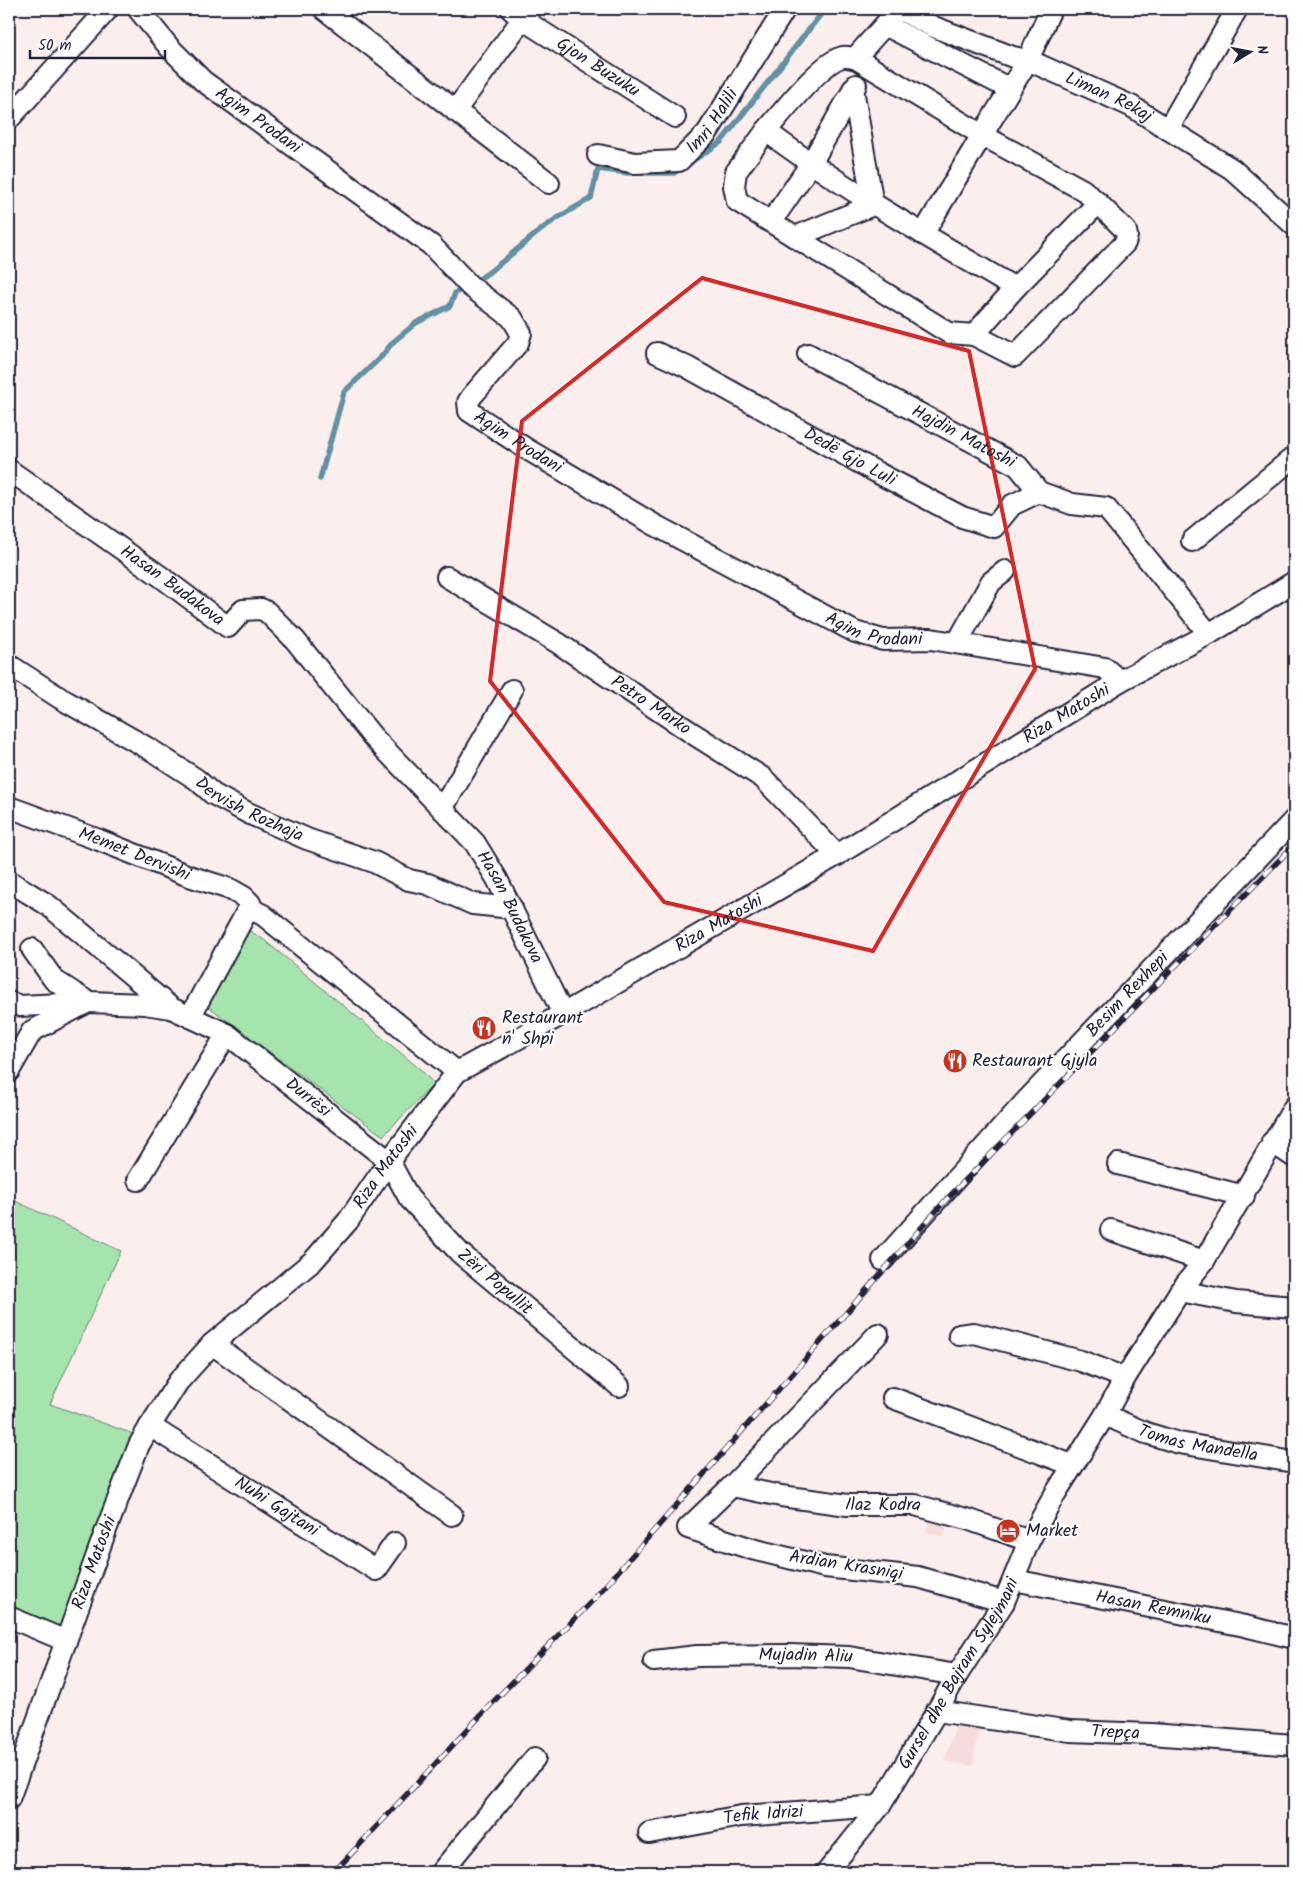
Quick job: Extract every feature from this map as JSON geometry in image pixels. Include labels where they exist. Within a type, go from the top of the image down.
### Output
[{"type":"street","points":[[9,119],[108,9]]},
{"type":"street","name":"Agim Prodani","points":[[138,9],[169,47],[203,81],[431,245],[470,286],[512,318],[521,333],[518,343],[472,396],[468,402],[469,411],[525,448],[652,524],[855,632],[883,640],[931,639],[1105,668],[1120,681]]},
{"type":"street","points":[[324,9],[549,182]]},
{"type":"street","name":"Imri Halili","points":[[598,155],[635,163],[679,161],[707,133],[785,9]]},
{"type":"street","points":[[772,222],[810,165],[853,89],[862,63],[885,24],[899,9]]},
{"type":"street","name":"Liman Rekaj","points":[[899,9],[934,27],[1013,57],[1028,60],[1131,106],[1232,169],[1294,225]]},
{"type":"street","points":[[923,234],[1028,60],[1051,9]]},
{"type":"street","points":[[1168,129],[1238,9]]},
{"type":"street","name":"Gjon Buzuku","points":[[455,111],[521,12],[675,117]]},
{"type":"street","points":[[885,24],[1010,89]]},
{"type":"street","points":[[842,57],[862,63],[982,135],[1083,190],[1126,230],[1125,243],[1015,356],[974,335],[948,333],[737,201],[734,186],[736,172],[766,131],[808,83],[833,61],[842,57]]},
{"type":"street","points":[[853,89],[873,205]]},
{"type":"street","points":[[766,131],[810,165],[873,205],[1015,288]]},
{"type":"street","points":[[974,335],[1015,288],[1098,203]]},
{"type":"street","points":[[795,237],[873,205]]},
{"type":"street","name":"Dedë Gjo Luli","points":[[657,353],[687,367],[878,473],[962,517],[994,527],[1012,505],[1039,492]]},
{"type":"street","name":"Hajdin Matoshi","points":[[808,354],[1018,466],[1039,492]]},
{"type":"street","points":[[1192,541],[1294,457]]},
{"type":"street","name":"Hasan Budakova","points":[[9,470],[160,576],[228,627],[243,610],[261,609],[267,612],[295,640],[372,736],[475,843],[512,908],[563,1014]]},
{"type":"street","points":[[1039,492],[1072,504],[1106,508],[1209,634]]},
{"type":"street","points":[[958,643],[991,582],[1005,570]]},
{"type":"street","name":"Petro Marko","points":[[448,577],[558,643],[763,778],[837,855]]},
{"type":"street","name":"Riza Matoshi","points":[[9,1799],[106,1530],[139,1445],[150,1426],[178,1382],[212,1344],[313,1262],[348,1221],[390,1161],[457,1072],[563,1014],[837,855],[1120,681],[1209,634],[1294,582]]},
{"type":"street","name":"Dervish Rozhaja","points":[[9,665],[60,698],[151,750],[196,779],[213,794],[248,813],[306,839],[374,862],[410,880],[428,884],[473,904],[512,908]]},
{"type":"street","points":[[442,809],[512,690]]},
{"type":"street","name":"Memet Dervishi","points":[[9,807],[99,840],[188,876],[230,889],[244,897],[250,903],[252,910],[263,915],[457,1072]]},
{"type":"street","name":"Besim Rexhepi","points":[[883,1260],[1025,1102],[1294,820]]},
{"type":"street","name":"Durrësi","points":[[9,882],[48,905],[170,1008]]},
{"type":"street","points":[[190,1017],[246,913],[252,910]]},
{"type":"street","points":[[32,949],[54,980],[88,1002]]},
{"type":"street","name":"Durrësi","points":[[9,1002],[20,1006],[88,1002],[145,1004],[170,1008],[227,1034],[390,1161]]},
{"type":"street","name":"Durrësi","points":[[9,1071],[32,1031],[88,1002]]},
{"type":"street","points":[[138,1180],[227,1034]]},
{"type":"street","name":"Gursel dhe Bajram Sylejmani","points":[[827,1872],[880,1806],[937,1711],[956,1675],[1004,1602],[1029,1540],[1072,1465],[1105,1415],[1125,1378],[1180,1291],[1204,1262],[1294,1107]]},
{"type":"street","points":[[1272,1142],[1294,1157]]},
{"type":"street","name":"Zëri Popullit","points":[[390,1161],[409,1198],[460,1254],[619,1386]]},
{"type":"street","points":[[1118,1164],[1244,1196]]},
{"type":"street","points":[[1111,1230],[1204,1262]]},
{"type":"street","points":[[1180,1291],[1236,1302],[1294,1307]]},
{"type":"street","points":[[958,1335],[974,1333],[1081,1361],[1125,1378]]},
{"type":"street","points":[[732,1486],[878,1334]]},
{"type":"street","points":[[212,1344],[452,1515]]},
{"type":"street","points":[[893,1398],[1072,1465]]},
{"type":"street","name":"Tomas Mandella","points":[[1105,1415],[1146,1433],[1179,1443],[1294,1462]]},
{"type":"street","name":"Nuhi Gajtani","points":[[150,1426],[376,1570],[394,1543]]},
{"type":"street","name":"Ardian Krasniqi","points":[[732,1486],[688,1528],[752,1549],[825,1567],[918,1577],[1004,1602]]},
{"type":"street","name":"Ilaz Kodra","points":[[732,1486],[781,1496],[848,1505],[915,1505],[970,1520],[1029,1540]]},
{"type":"street","name":"Hasan Remniku","points":[[1014,1580],[1245,1626],[1294,1638]]},
{"type":"street","points":[[9,1617],[66,1641]]},
{"type":"street","name":"Mujadin Aliu","points":[[654,1661],[712,1654],[849,1657],[956,1675]]},
{"type":"street","name":"Trepça","points":[[937,1711],[1070,1731],[1151,1734],[1294,1745]]},
{"type":"street","points":[[441,1872],[536,1758]]},
{"type":"street","name":"Tefik Idrizi","points":[[649,1833],[741,1816],[880,1806]]},
{"type":"highlighted area","points":[[702,278],[969,351],[1035,669],[873,951],[664,902],[490,681],[522,421]]},
{"type":"shaded area","points":[[930,1516],[949,1519],[944,1537],[926,1532]]},
{"type":"shaded area","points":[[958,1720],[979,1728],[973,1766],[944,1761]]},
{"type":"green space","points":[[248,930],[263,939],[420,1069],[434,1084],[383,1136],[205,1004]]},
{"type":"green space","points":[[9,1198],[121,1251],[50,1404],[136,1435],[60,1645],[9,1625]]},
{"type":"waterway","points":[[691,162],[721,142],[825,9]]},
{"type":"waterway","points":[[320,479],[344,392],[381,357],[393,342],[416,323],[450,306],[455,293],[490,272],[548,225],[591,198],[598,169],[628,173],[674,173],[681,168]]},
{"type":"railway","points":[[334,1872],[496,1699],[592,1601],[944,1202],[1294,845]]},
{"type":"place","name":"Restaurant n' Shpi","points":[[484,1028]]},
{"type":"place","name":"Restaurant Gjyla","points":[[955,1061]]},
{"type":"place","name":"Market","points":[[1008,1531]]}]
